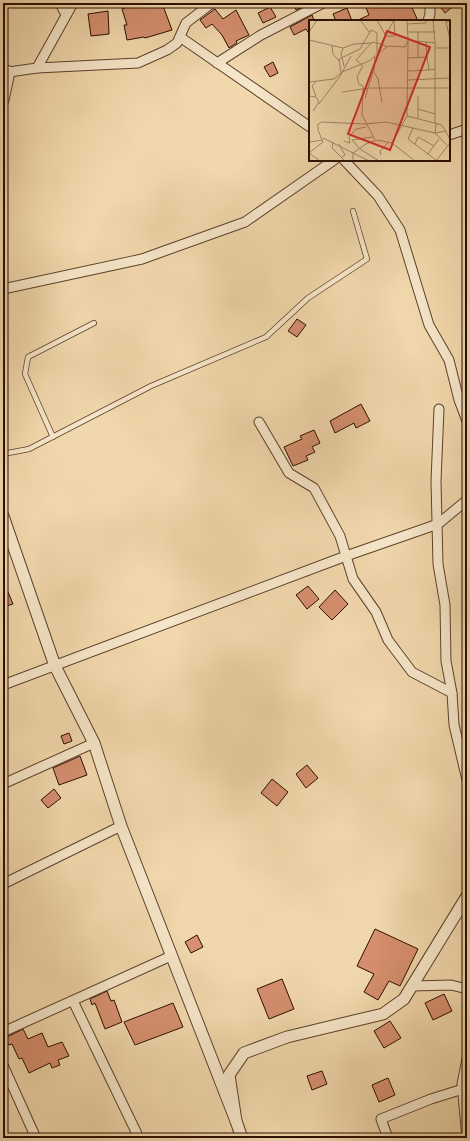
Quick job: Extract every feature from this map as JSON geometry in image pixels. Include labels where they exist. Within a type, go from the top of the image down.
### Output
[{"type":"street","points":[[60,3],[66,16]]},
{"type":"street","points":[[38,68],[73,3]]},
{"type":"street","points":[[3,100],[6,71],[138,63],[168,50],[177,43],[186,23],[212,3]]},
{"type":"street","points":[[217,62],[260,34],[323,3]]},
{"type":"street","points":[[428,20],[430,3]]},
{"type":"street","points":[[180,37],[309,126]]},
{"type":"street","points":[[450,135],[467,129]]},
{"type":"street","points":[[3,289],[142,259],[245,222],[333,161]]},
{"type":"street","points":[[345,161],[378,196],[400,230],[429,325],[449,360],[459,400],[467,421]]},
{"type":"street","points":[[439,409],[436,481],[438,564],[445,605],[446,661],[452,693],[454,725],[467,780]]},
{"type":"street","points":[[259,422],[289,473],[314,488],[340,536],[353,579],[376,612],[388,640],[412,672],[452,693]]},
{"type":"street","points":[[3,685],[346,556],[438,524],[467,500]]},
{"type":"street","points":[[3,516],[55,666],[94,743],[121,826],[242,1138]]},
{"type":"street","points":[[3,784],[94,743]]},
{"type":"street","points":[[3,884],[121,826]]},
{"type":"street","points":[[236,1121],[229,1075],[244,1053],[287,1037],[383,1014],[404,999],[467,896]]},
{"type":"street","points":[[3,1032],[171,956]]},
{"type":"street","points":[[412,986],[451,985],[467,989]]},
{"type":"street","points":[[73,1001],[138,1138]]},
{"type":"street","points":[[467,1059],[463,1089],[467,1138]]},
{"type":"street","points":[[3,1065],[36,1138]]},
{"type":"street","points":[[388,1138],[381,1119],[431,1099],[463,1089]]},
{"type":"lane","points":[[3,454],[29,449],[151,386],[266,337],[308,298],[367,259],[353,211]]},
{"type":"lane","points":[[53,437],[25,374],[28,357],[94,323]]},
{"type":"building","points":[[150,3],[162,3],[172,30],[145,38],[127,40],[124,25],[127,25],[122,9],[133,5],[135,8]]},
{"type":"building","points":[[299,3],[306,3],[307,5],[296,10],[294,6]]},
{"type":"building","points":[[364,3],[410,3],[418,20],[358,20],[369,15]]},
{"type":"building","points":[[437,3],[457,3],[445,13]]},
{"type":"building","points":[[270,7],[276,17],[263,23],[258,13]]},
{"type":"building","points":[[347,8],[352,20],[336,20],[333,14]]},
{"type":"building","points":[[215,9],[223,19],[236,10],[249,35],[236,41],[237,43],[229,48],[222,35],[212,24],[206,28],[200,20]]},
{"type":"building","points":[[108,11],[109,34],[91,36],[88,14]]},
{"type":"building","points":[[312,15],[314,20],[309,20],[309,34],[306,29],[294,35],[290,27]]},
{"type":"building","points":[[273,62],[278,73],[270,77],[264,67]]},
{"type":"building","points":[[297,319],[306,325],[297,337],[288,331]]},
{"type":"building","points":[[361,404],[370,421],[356,428],[354,423],[335,433],[330,421]]},
{"type":"building","points":[[314,430],[320,443],[312,447],[315,452],[306,456],[308,460],[293,466],[284,447],[302,439],[300,436]]},
{"type":"building","points":[[3,580],[13,604],[3,607]]},
{"type":"building","points":[[308,586],[319,599],[307,609],[296,595]]},
{"type":"building","points":[[335,590],[348,604],[332,620],[319,607]]},
{"type":"building","points":[[69,733],[72,741],[64,744],[61,736]]},
{"type":"building","points":[[80,756],[87,775],[59,785],[53,768]]},
{"type":"building","points":[[307,765],[318,778],[306,788],[296,774]]},
{"type":"building","points":[[272,779],[288,792],[277,806],[261,793]]},
{"type":"building","points":[[54,789],[61,798],[48,808],[41,800]]},
{"type":"building","points":[[375,929],[418,949],[400,986],[389,981],[378,1000],[364,992],[374,974],[357,966]]},
{"type":"building","points":[[197,935],[203,947],[191,953],[185,942]]},
{"type":"building","points":[[282,979],[294,1009],[269,1019],[257,989]]},
{"type":"building","points":[[107,991],[111,1001],[114,1000],[122,1022],[105,1029],[95,1003],[92,1005],[90,999]]},
{"type":"building","points":[[444,994],[452,1011],[433,1020],[425,1003]]},
{"type":"building","points":[[173,1003],[183,1027],[135,1045],[124,1022]]},
{"type":"building","points":[[390,1021],[401,1038],[384,1048],[374,1031]]},
{"type":"building","points":[[23,1029],[28,1039],[42,1033],[48,1047],[62,1042],[69,1056],[58,1060],[60,1065],[52,1068],[50,1063],[29,1073],[22,1058],[19,1059],[12,1044],[9,1045],[5,1038]]},
{"type":"building","points":[[322,1071],[327,1084],[312,1090],[307,1076]]},
{"type":"building","points":[[388,1078],[395,1095],[379,1102],[372,1085]]}]
